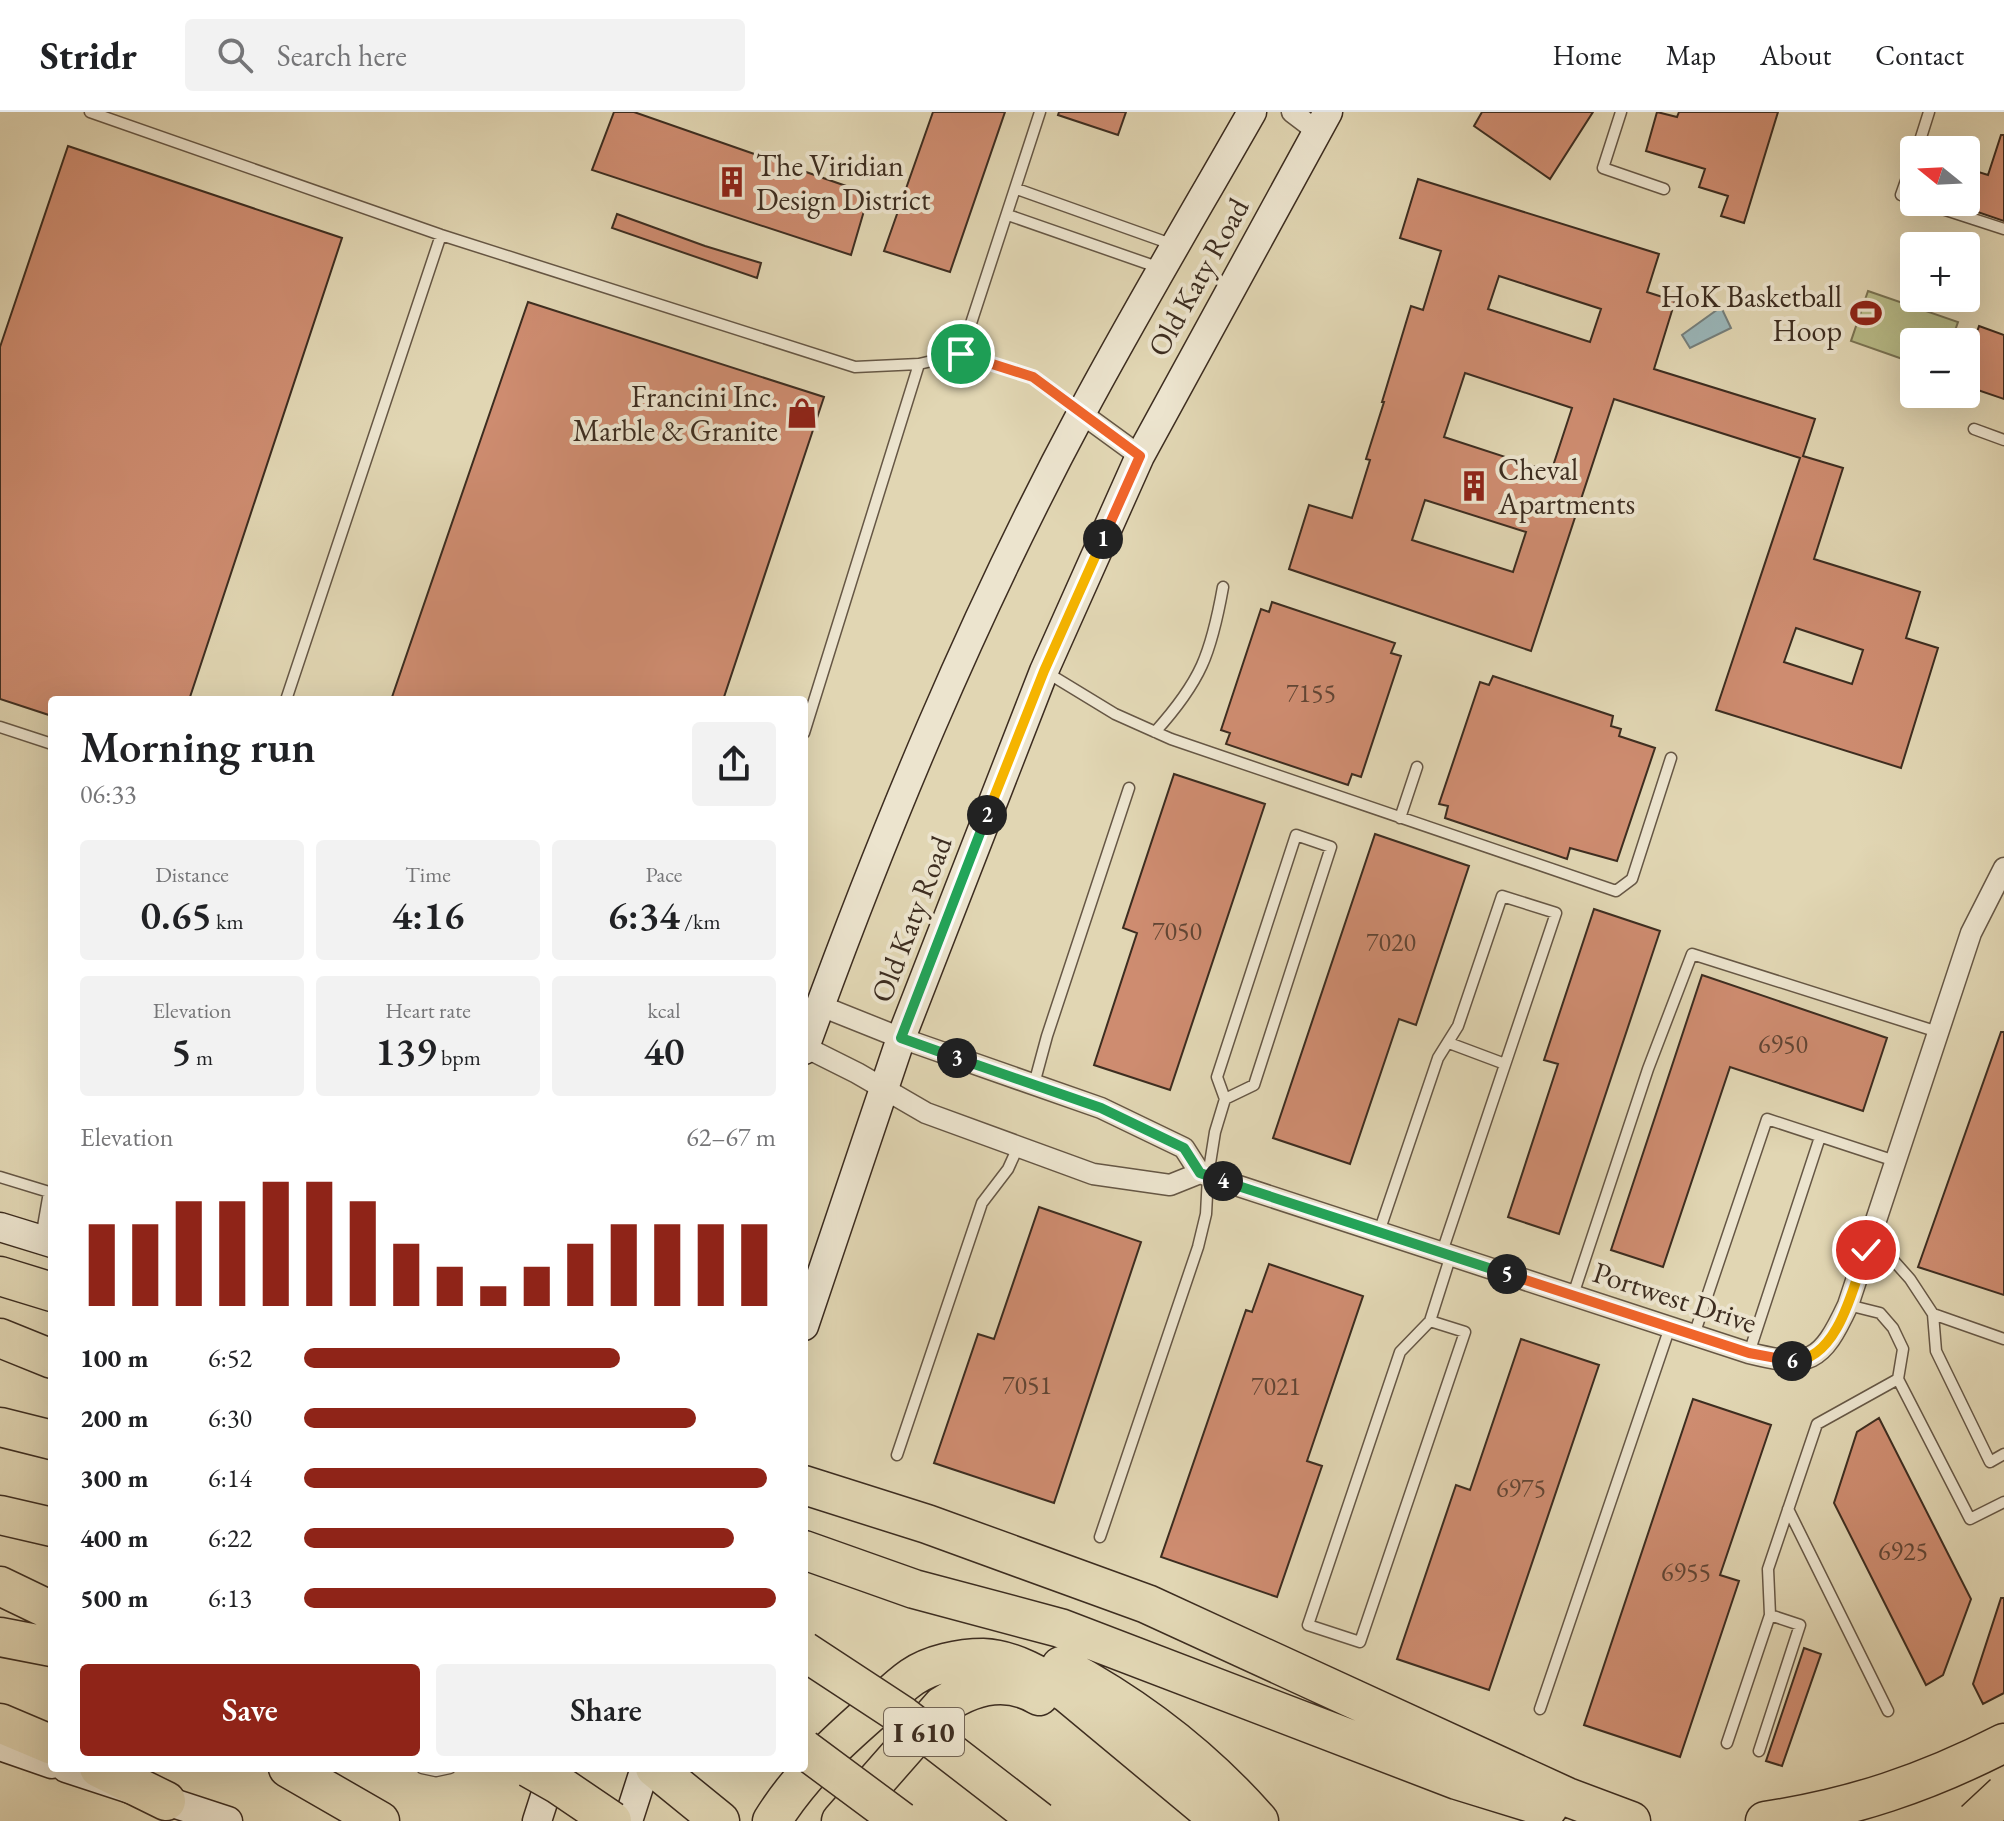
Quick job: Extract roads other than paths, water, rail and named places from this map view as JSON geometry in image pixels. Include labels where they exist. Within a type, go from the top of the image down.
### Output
[{"type":"highway","points":[[0,1276],[48,1291]]},
{"type":"highway","points":[[0,1338],[48,1357]]},
{"type":"highway","points":[[0,1352],[48,1365]]},
{"type":"highway","points":[[3,1428],[48,1439]]},
{"type":"highway","points":[[808,1486],[927,1524],[1133,1598],[1237,1643],[1567,1797],[1628,1821]]},
{"type":"highway","points":[[0,1515],[48,1526]]},
{"type":"highway","points":[[808,1551],[914,1589],[1073,1633],[1501,1796],[1581,1815],[1628,1821]]},
{"type":"highway","points":[[0,1586],[48,1609]]},
{"type":"highway","points":[[914,1589],[1106,1690],[1166,1733],[1215,1774],[1259,1821]]},
{"type":"highway","points":[[0,1637],[48,1646]]},
{"type":"highway","name":"I 610","points":[[808,1654],[915,1725],[1039,1821]]},
{"type":"highway","points":[[772,1821],[790,1792],[831,1747],[914,1676],[941,1664],[984,1658],[1038,1675],[1067,1693],[1221,1821]]},
{"type":"highway","points":[[841,1821],[942,1706],[961,1693],[1006,1684],[1031,1691],[1055,1705],[1193,1821]]},
{"type":"highway","points":[[0,1723],[48,1743]]},
{"type":"highway","points":[[1765,1821],[1873,1799],[1927,1779],[2004,1743]]},
{"type":"highway","name":"I 610","points":[[808,1752],[901,1821]]},
{"type":"highway","points":[[107,1772],[166,1801]]},
{"type":"highway","points":[[295,1772],[380,1821]]},
{"type":"highway","points":[[536,1772],[612,1821]]},
{"type":"highway","points":[[660,1772],[720,1821]]},
{"type":"highway","points":[[1974,1821],[2004,1794]]},
{"type":"highway","points":[[1974,1821],[2004,1810]]},
{"type":"main road","name":"Old Katy Road","points":[[808,1027],[812,1006],[904,785],[990,596],[1081,413],[1252,112]]},
{"type":"main road","name":"Old Katy Road","points":[[808,1314],[901,1038],[1044,671],[1140,456],[1322,122]]},
{"type":"main road","points":[[0,1227],[46,1241]]},
{"type":"main road","points":[[0,1746],[48,1763]]},
{"type":"main road","points":[[78,1772],[228,1821]]},
{"type":"main road","points":[[537,1821],[553,1772]]},
{"type":"main road","points":[[628,1821],[644,1772]]},
{"type":"street","name":"Old Katy Road","points":[[1292,112],[1322,122]]},
{"type":"street","points":[[1081,413],[1140,456]]},
{"type":"street","name":"Portwest Drive","points":[[1204,1175],[1749,1353],[1784,1361],[1804,1361],[1821,1349],[1836,1330],[1848,1305],[1971,933],[2001,879]]},
{"type":"street","points":[[808,1050],[926,1113],[1093,1174],[1170,1185],[1204,1175],[1184,1148],[1101,1108],[812,1006]]},
{"type":"lane","points":[[90,112],[441,235],[855,367],[919,364],[961,354],[1033,377],[1081,413]]},
{"type":"lane","points":[[961,354],[1040,112]]},
{"type":"lane","points":[[1621,112],[1603,168],[1664,189]]},
{"type":"lane","points":[[1921,136],[1929,112]]},
{"type":"lane","points":[[1017,189],[1169,257]]},
{"type":"lane","points":[[1008,215],[1169,257]]},
{"type":"lane","points":[[1964,216],[2004,229]]},
{"type":"lane","points":[[287,696],[441,235]]},
{"type":"lane","points":[[808,720],[919,364]]},
{"type":"lane","points":[[1974,429],[2004,440]]},
{"type":"lane","points":[[1155,732],[1194,684],[1206,659],[1223,587]]},
{"type":"lane","points":[[1044,671],[1115,714],[1155,732],[1616,891],[1632,879],[1671,758]]},
{"type":"lane","points":[[0,727],[48,743]]},
{"type":"lane","points":[[1400,818],[1417,767]]},
{"type":"lane","points":[[1034,1084],[1129,788]]},
{"type":"lane","points":[[1100,1537],[1198,1247],[1206,1214],[1204,1175],[1225,1099],[1217,1077],[1296,835],[1331,847],[1254,1085],[1225,1099]]},
{"type":"lane","points":[[1379,1232],[1438,1058],[1458,1026],[1502,896],[1556,913],[1446,1254],[1430,1321],[1400,1352],[1308,1625],[1360,1642],[1465,1332],[1430,1321]]},
{"type":"lane","points":[[1573,1295],[1648,1069],[1692,954],[1938,1032]]},
{"type":"lane","points":[[1449,1043],[1505,1064]]},
{"type":"lane","points":[[1694,1335],[1767,1119],[1895,1161]]},
{"type":"lane","points":[[1749,1353],[1820,1137]]},
{"type":"lane","points":[[897,1455],[982,1203],[1008,1169],[1018,1147]]},
{"type":"lane","points":[[0,1177],[48,1192]]},
{"type":"lane","points":[[46,1241],[48,1208]]},
{"type":"lane","points":[[1866,1250],[1894,1261],[1933,1314],[1936,1351],[1990,1462],[2004,1454]]},
{"type":"lane","points":[[1848,1305],[1880,1313],[1893,1328],[1903,1349],[1898,1379],[1970,1519],[2004,1502]]},
{"type":"lane","points":[[1933,1314],[2004,1339]]},
{"type":"lane","points":[[1540,1709],[1670,1327]]},
{"type":"lane","points":[[1727,1743],[1770,1615],[1768,1569],[1817,1424],[1898,1379]]},
{"type":"lane","points":[[1788,1509],[1888,1711]]},
{"type":"lane","points":[[1759,1751],[1800,1625],[1770,1615]]},
{"type":"water","points":[[1721,307],[1731,328],[1690,348],[1682,335]]},
{"type":"place","name":"The Viridian Design District","points":[[732,182]]},
{"type":"place","name":"HoK Basketball Hoop","points":[[1866,313]]},
{"type":"place","name":"Francini Inc. Marble & Granite","points":[[802,413]]},
{"type":"place","name":"Cheval Apartments","points":[[1474,486]]}]
